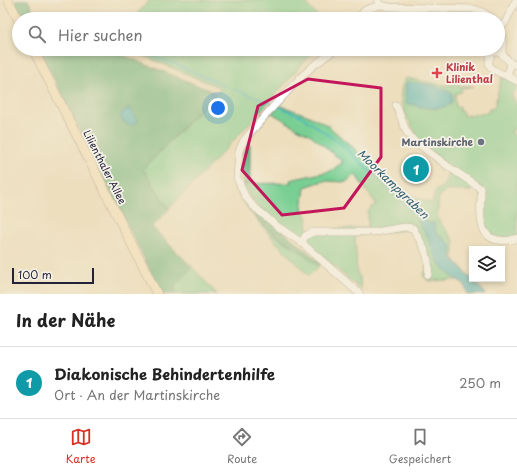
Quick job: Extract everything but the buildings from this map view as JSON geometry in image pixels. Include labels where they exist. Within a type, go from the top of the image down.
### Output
[{"type":"main road","points":[[8,0],[14,12]]},
{"type":"main road","name":"Lilienthaler Allee","points":[[37,56],[157,294]]},
{"type":"street","points":[[505,23],[516,0]]},
{"type":"street","points":[[363,12],[379,2],[390,7],[474,8],[483,12]]},
{"type":"street","points":[[327,56],[302,76],[244,140],[239,151],[237,178],[245,196],[253,206],[277,226],[302,243],[360,294]]},
{"type":"street","points":[[490,56],[489,65],[491,68],[512,69]]},
{"type":"street","points":[[504,56],[517,80]]},
{"type":"street","points":[[396,105],[406,131],[413,140],[480,188],[481,222],[487,235],[492,239],[505,241],[517,238]]},
{"type":"street","points":[[302,243],[305,236],[313,232],[375,232],[405,227],[413,228],[423,244],[428,258],[430,265],[428,275]]},
{"type":"highlighted area","points":[[308,79],[381,88],[381,157],[344,208],[282,215],[242,170],[258,106]]},
{"type":"green space","points":[[15,0],[28,0],[34,12],[21,12]]},
{"type":"green space","points":[[150,0],[311,0],[307,5],[314,12],[139,12]]},
{"type":"green space","points":[[43,56],[125,56],[216,93],[143,169],[169,209],[152,227],[192,267],[174,286],[176,294],[162,294]]},
{"type":"green space","points":[[144,56],[310,56],[169,209],[143,169],[221,88]]},
{"type":"green space","points":[[502,76],[517,85],[517,89],[511,94],[517,105],[517,128],[511,131],[517,141],[517,236],[502,238],[494,236],[489,232],[485,226],[483,218],[481,186],[471,188],[471,191],[446,191],[439,195],[437,218],[454,241],[454,255],[452,256],[469,276],[469,282],[475,282],[486,294],[468,294],[464,284],[458,280],[428,281],[423,276],[427,268],[427,261],[412,229],[355,236],[357,273],[360,277],[361,290],[298,235],[278,223],[256,205],[243,184],[291,183],[290,180],[331,171],[343,162],[311,135],[272,113],[279,105],[307,115],[327,125],[407,195],[432,203],[435,192],[444,185],[448,169],[413,136],[416,134],[405,114],[401,100],[402,85],[406,78],[444,85],[459,84],[459,86],[474,86],[461,88],[461,92],[455,94],[456,107],[460,106],[460,111],[463,112],[463,116],[489,112],[489,109],[494,108]],"holes":[[[355,174],[376,204],[368,211],[368,228],[308,230],[307,216],[302,210],[305,187],[323,181],[346,182]]]},
{"type":"green space","points":[[245,145],[250,145],[250,184],[243,184],[242,164]]},
{"type":"green space","points":[[236,186],[239,186],[244,199],[321,263],[319,266],[261,223],[251,212]]},
{"type":"green space","points":[[247,208],[269,231],[303,253],[319,266],[309,276],[275,241]]},
{"type":"green space","points":[[192,267],[217,294],[176,294],[174,286]]},
{"type":"water","points":[[406,83],[432,85],[452,93],[452,103],[441,108],[429,108],[406,103]]},
{"type":"water","points":[[129,108],[138,121],[132,125],[121,119],[121,114]]},
{"type":"water","points":[[414,214],[420,215],[428,223],[434,223],[436,233],[451,245],[451,256],[469,276],[469,282],[475,282],[486,294],[468,294],[464,284],[449,274],[438,262],[428,238]]},
{"type":"waterway","name":"Moorkampgraben","points":[[153,56],[226,86]]},
{"type":"waterway","name":"Moorkampgraben","points":[[231,88],[271,103]]},
{"type":"waterway","name":"Moorkampgraben","points":[[277,106],[301,116],[341,144],[415,215]]},
{"type":"place","name":"Klinik Lilienthal","points":[[437,73]]},
{"type":"place","name":"Martinskirche","points":[[481,142]]},
{"type":"place","name":"Diakonische Behindertenhilfe","points":[[416,169]]}]
